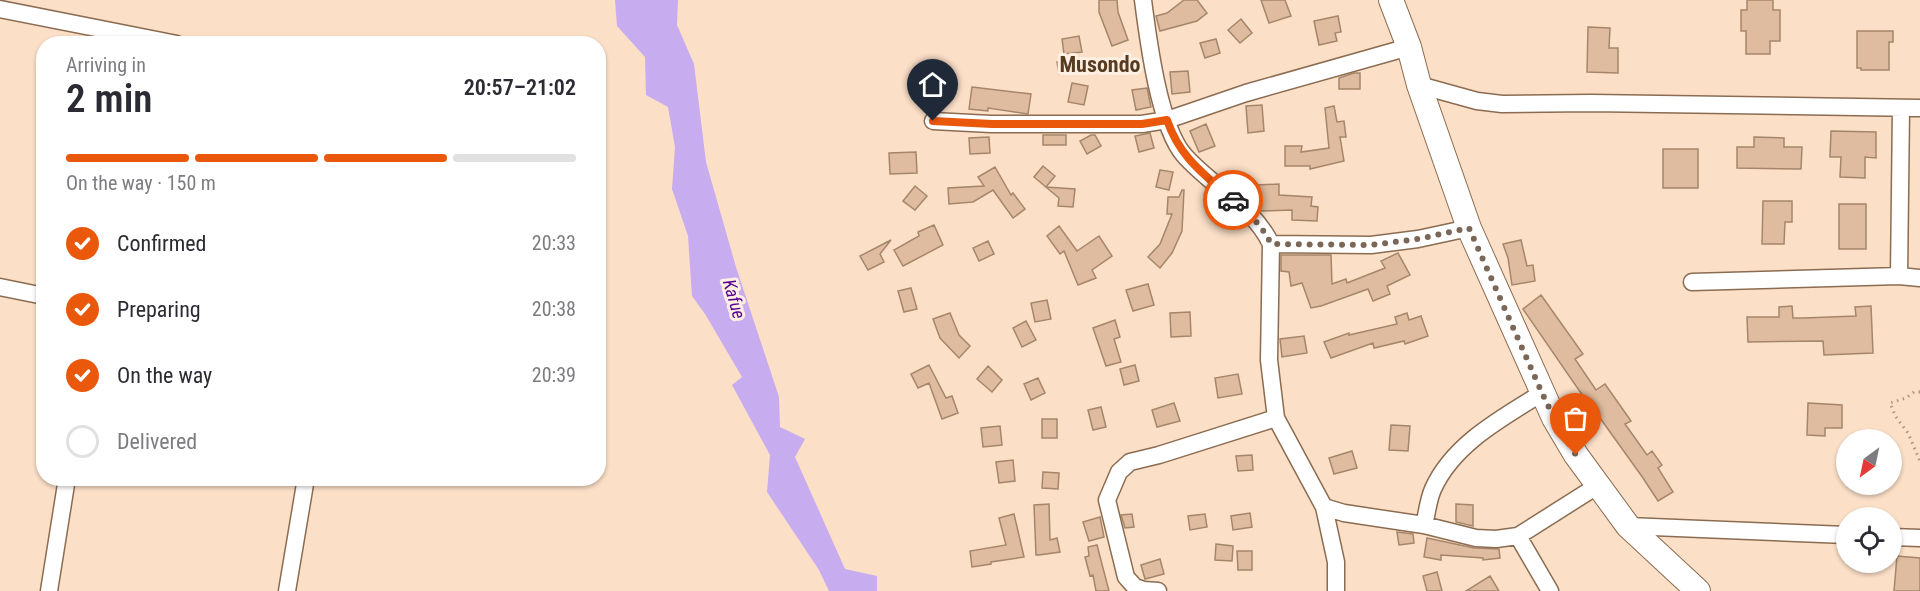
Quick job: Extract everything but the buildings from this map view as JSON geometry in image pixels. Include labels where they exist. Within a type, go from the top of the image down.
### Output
[{"type":"street","points":[[1143,0],[1150,50],[1173,139],[1184,155],[1254,219],[1266,233],[1271,244],[1269,360],[1276,418],[1324,507],[1336,562],[1336,591]]},
{"type":"street","points":[[1391,0],[1409,47],[1419,85],[1469,228],[1542,393],[1565,436],[1628,526],[1698,591]]},
{"type":"street","points":[[0,9],[137,36]]},
{"type":"street","points":[[933,121],[992,124],[1142,124],[1167,120],[1246,93],[1409,47]]},
{"type":"street","points":[[1419,85],[1477,101],[1502,105],[1591,103],[1920,108]]},
{"type":"street","points":[[1899,276],[1901,108]]},
{"type":"street","points":[[1271,244],[1371,245],[1418,239],[1469,228]]},
{"type":"street","points":[[1692,282],[1899,276],[1920,278]]},
{"type":"street","points":[[0,286],[36,294]]},
{"type":"street","points":[[1424,525],[1433,489],[1451,462],[1474,437],[1542,393]]},
{"type":"street","points":[[1158,591],[1135,587],[1126,577],[1107,500],[1119,472],[1130,462],[1160,455],[1276,418]]},
{"type":"street","points":[[49,591],[67,486]]},
{"type":"street","points":[[286,591],[305,486]]},
{"type":"street","points":[[1324,507],[1373,518],[1424,525],[1476,538],[1496,539],[1518,536],[1598,486]]},
{"type":"street","points":[[1628,526],[1836,535]]},
{"type":"street","points":[[1518,536],[1550,591]]},
{"type":"street","points":[[1902,537],[1920,538]]},
{"type":"path","points":[[1920,392],[1914,392],[1890,404],[1908,433],[1920,461]]},
{"type":"water","name":"Kafue","points":[[615,0],[678,0],[677,25],[694,64],[706,162],[736,267],[779,397],[780,427],[805,439],[795,457],[845,569],[877,576],[877,591],[829,591],[819,570],[767,492],[770,455],[732,385],[742,377],[692,296],[688,236],[672,189],[675,147],[668,107],[646,95],[645,57],[617,26]]},
{"type":"way so far","points":[[1233,200],[1254,219],[1266,233],[1271,244],[1371,245],[1418,239],[1469,228],[1542,393],[1576,455]]},
{"type":"district","name":"Musondo","points":[[1100,64]]},
{"type":"route","points":[[933,121],[992,124],[1142,124],[1167,120],[1173,139],[1184,155],[1233,200]]}]
